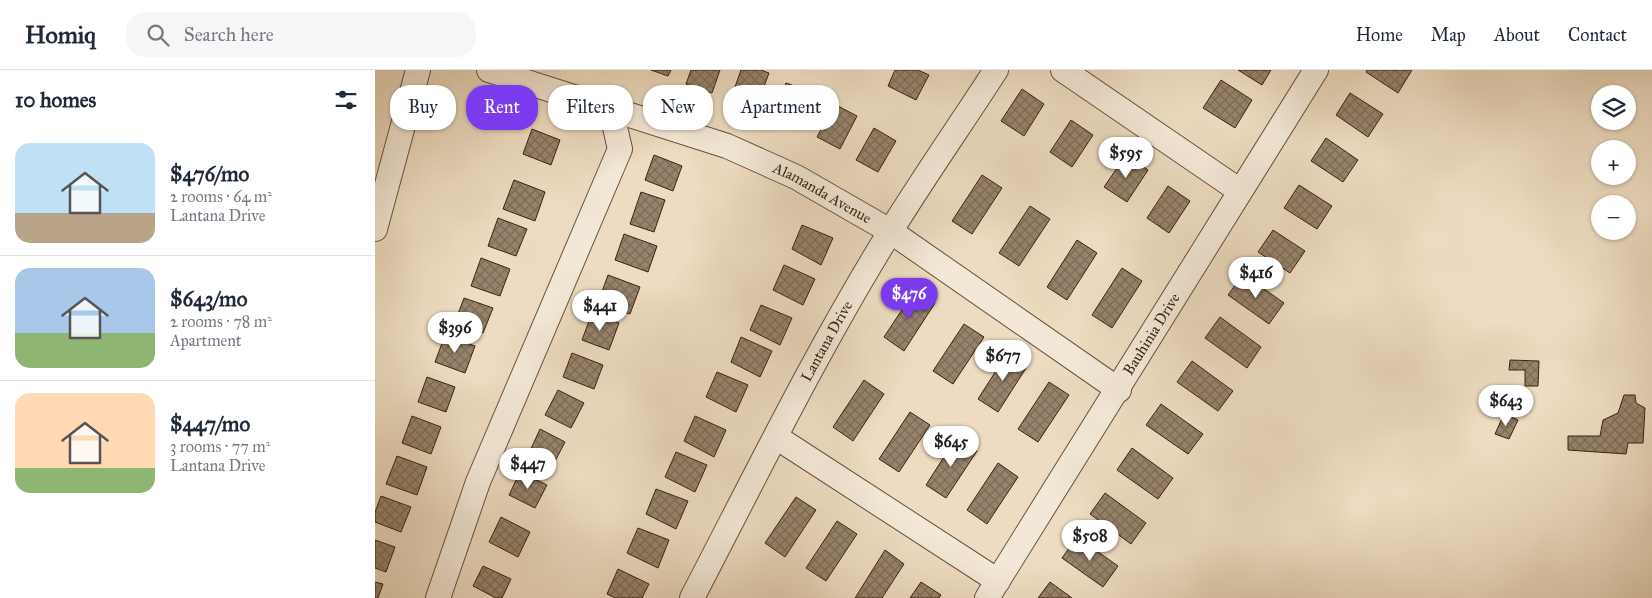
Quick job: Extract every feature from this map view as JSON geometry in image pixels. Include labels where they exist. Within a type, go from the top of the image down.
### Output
[{"type":"street","points":[[375,229],[418,70]]},
{"type":"street","name":"Alamanda Avenue","points":[[489,70],[548,89]]},
{"type":"street","name":"Lantana Drive","points":[[691,598],[776,437],[890,231],[996,70]]},
{"type":"street","points":[[1063,70],[1240,191]]},
{"type":"street","name":"Bauhinia Drive","points":[[993,589],[1119,390],[1316,70]]},
{"type":"street","name":"Alamanda Avenue","points":[[633,117],[727,146],[796,177],[890,231],[1119,390]]},
{"type":"street","points":[[438,598],[478,482],[620,149],[616,130]]},
{"type":"street","points":[[776,437],[993,589]]},
{"type":"building","points":[[651,70],[671,70],[668,76]]},
{"type":"building","points":[[691,70],[720,70],[713,90],[713,85],[686,84]]},
{"type":"building","points":[[741,70],[761,70],[769,73],[765,85],[736,85]]},
{"type":"building","points":[[895,70],[918,70],[929,75],[916,100],[888,86]]},
{"type":"building","points":[[1238,70],[1271,70],[1262,85]]},
{"type":"building","points":[[1367,70],[1412,70],[1398,93],[1366,72]]},
{"type":"building","points":[[1221,80],[1252,100],[1235,128],[1203,108]]},
{"type":"building","points":[[1022,89],[1044,104],[1024,136],[1001,121]]},
{"type":"building","points":[[1350,93],[1383,114],[1368,137],[1336,115]]},
{"type":"building","points":[[839,107],[857,116],[840,149],[817,137],[821,130],[839,130]]},
{"type":"building","points":[[1071,120],[1093,135],[1072,167],[1050,152]]},
{"type":"building","points":[[874,128],[896,141],[878,172],[856,160]]},
{"type":"building","points":[[532,130],[560,140],[551,165],[523,154]]},
{"type":"building","points":[[1326,138],[1358,160],[1343,182],[1311,161]]},
{"type":"building","points":[[654,155],[682,166],[673,191],[645,180]]},
{"type":"building","points":[[1126,155],[1148,170],[1127,202],[1104,187]]},
{"type":"building","points":[[982,175],[1002,188],[972,234],[952,221]]},
{"type":"building","points":[[514,180],[545,192],[535,221],[503,209]]},
{"type":"building","points":[[1299,185],[1332,206],[1317,229],[1284,208]]},
{"type":"building","points":[[1168,186],[1190,201],[1169,233],[1147,218]]},
{"type":"building","points":[[641,192],[665,200],[654,232],[630,224]]},
{"type":"building","points":[[1030,206],[1050,219],[1019,266],[999,253]]},
{"type":"building","points":[[498,218],[527,229],[516,256],[488,246]]},
{"type":"building","points":[[802,225],[833,238],[821,265],[792,249]]},
{"type":"building","points":[[1273,230],[1305,251],[1290,273],[1258,252]]},
{"type":"building","points":[[624,234],[657,246],[648,272],[615,260]]},
{"type":"building","points":[[1077,240],[1097,253],[1067,300],[1047,287]]},
{"type":"building","points":[[481,258],[510,269],[500,296],[471,286]]},
{"type":"building","points":[[784,265],[815,279],[803,305],[773,290]]},
{"type":"building","points":[[1122,268],[1142,281],[1112,328],[1092,315]]},
{"type":"building","points":[[1243,274],[1284,303],[1269,324],[1228,295]]},
{"type":"building","points":[[608,275],[640,287],[630,314],[598,303]]},
{"type":"building","points":[[915,290],[935,303],[904,351],[884,337]]},
{"type":"building","points":[[464,298],[493,308],[483,333],[455,322]]},
{"type":"building","points":[[761,305],[792,318],[780,345],[750,330]]},
{"type":"building","points":[[592,313],[619,323],[609,350],[582,340]]},
{"type":"building","points":[[1220,317],[1261,347],[1247,368],[1205,338]]},
{"type":"building","points":[[964,324],[984,337],[953,384],[933,371]]},
{"type":"building","points":[[445,335],[475,346],[465,373],[435,362]]},
{"type":"building","points":[[741,337],[772,351],[760,377],[731,362]]},
{"type":"building","points":[[1008,352],[1028,365],[998,412],[978,399]]},
{"type":"building","points":[[572,353],[603,365],[594,389],[563,377]]},
{"type":"building","points":[[1510,360],[1539,361],[1538,386],[1525,386],[1525,370],[1509,370]]},
{"type":"building","points":[[1192,361],[1233,391],[1218,411],[1177,382]]},
{"type":"building","points":[[717,372],[748,385],[736,412],[706,397]]},
{"type":"building","points":[[427,377],[455,387],[446,412],[418,402]]},
{"type":"building","points":[[864,380],[884,394],[853,441],[833,427]]},
{"type":"building","points":[[1049,382],[1069,395],[1038,442],[1018,429]]},
{"type":"building","points":[[558,390],[584,403],[571,428],[545,415]]},
{"type":"building","points":[[1624,395],[1635,395],[1636,403],[1645,408],[1643,443],[1628,443],[1626,454],[1568,450],[1568,436],[1600,436],[1603,420],[1618,413]]},
{"type":"building","points":[[1161,404],[1203,434],[1188,454],[1146,425]]},
{"type":"building","points":[[910,412],[930,425],[899,472],[879,459]]},
{"type":"building","points":[[1504,414],[1518,420],[1509,439],[1495,434]]},
{"type":"building","points":[[412,416],[441,427],[431,454],[402,443]]},
{"type":"building","points":[[695,416],[726,430],[714,457],[684,441]]},
{"type":"building","points":[[540,429],[565,442],[553,465],[529,453]]},
{"type":"building","points":[[956,438],[977,451],[946,498],[926,485]]},
{"type":"building","points":[[1132,448],[1173,478],[1158,499],[1117,470]]},
{"type":"building","points":[[676,452],[707,465],[695,492],[665,477]]},
{"type":"building","points":[[397,456],[427,467],[417,495],[386,484]]},
{"type":"building","points":[[998,463],[1018,477],[987,524],[967,510]]},
{"type":"building","points":[[520,472],[547,485],[535,508],[509,495]]},
{"type":"building","points":[[656,489],[688,501],[676,529],[646,514]]},
{"type":"building","points":[[1105,493],[1146,523],[1131,544],[1090,514]]},
{"type":"building","points":[[381,496],[411,507],[401,532],[375,522],[375,512]]},
{"type":"building","points":[[796,497],[816,510],[785,557],[765,543]]},
{"type":"building","points":[[501,517],[530,532],[518,557],[489,542]]},
{"type":"building","points":[[837,521],[857,534],[826,581],[806,568]]},
{"type":"building","points":[[638,528],[669,540],[658,568],[627,553]]},
{"type":"building","points":[[1077,537],[1118,566],[1103,587],[1062,558]]},
{"type":"building","points":[[375,540],[395,547],[386,572],[375,568]]},
{"type":"building","points":[[885,550],[904,564],[882,598],[855,598]]},
{"type":"building","points":[[483,566],[511,579],[502,598],[496,598],[473,586]]},
{"type":"building","points":[[618,569],[649,584],[642,598],[615,598],[607,594]]},
{"type":"building","points":[[375,582],[383,584],[378,598],[375,598]]},
{"type":"building","points":[[921,582],[941,595],[939,598],[910,598]]},
{"type":"building","points":[[1050,582],[1072,598],[1038,598]]}]
